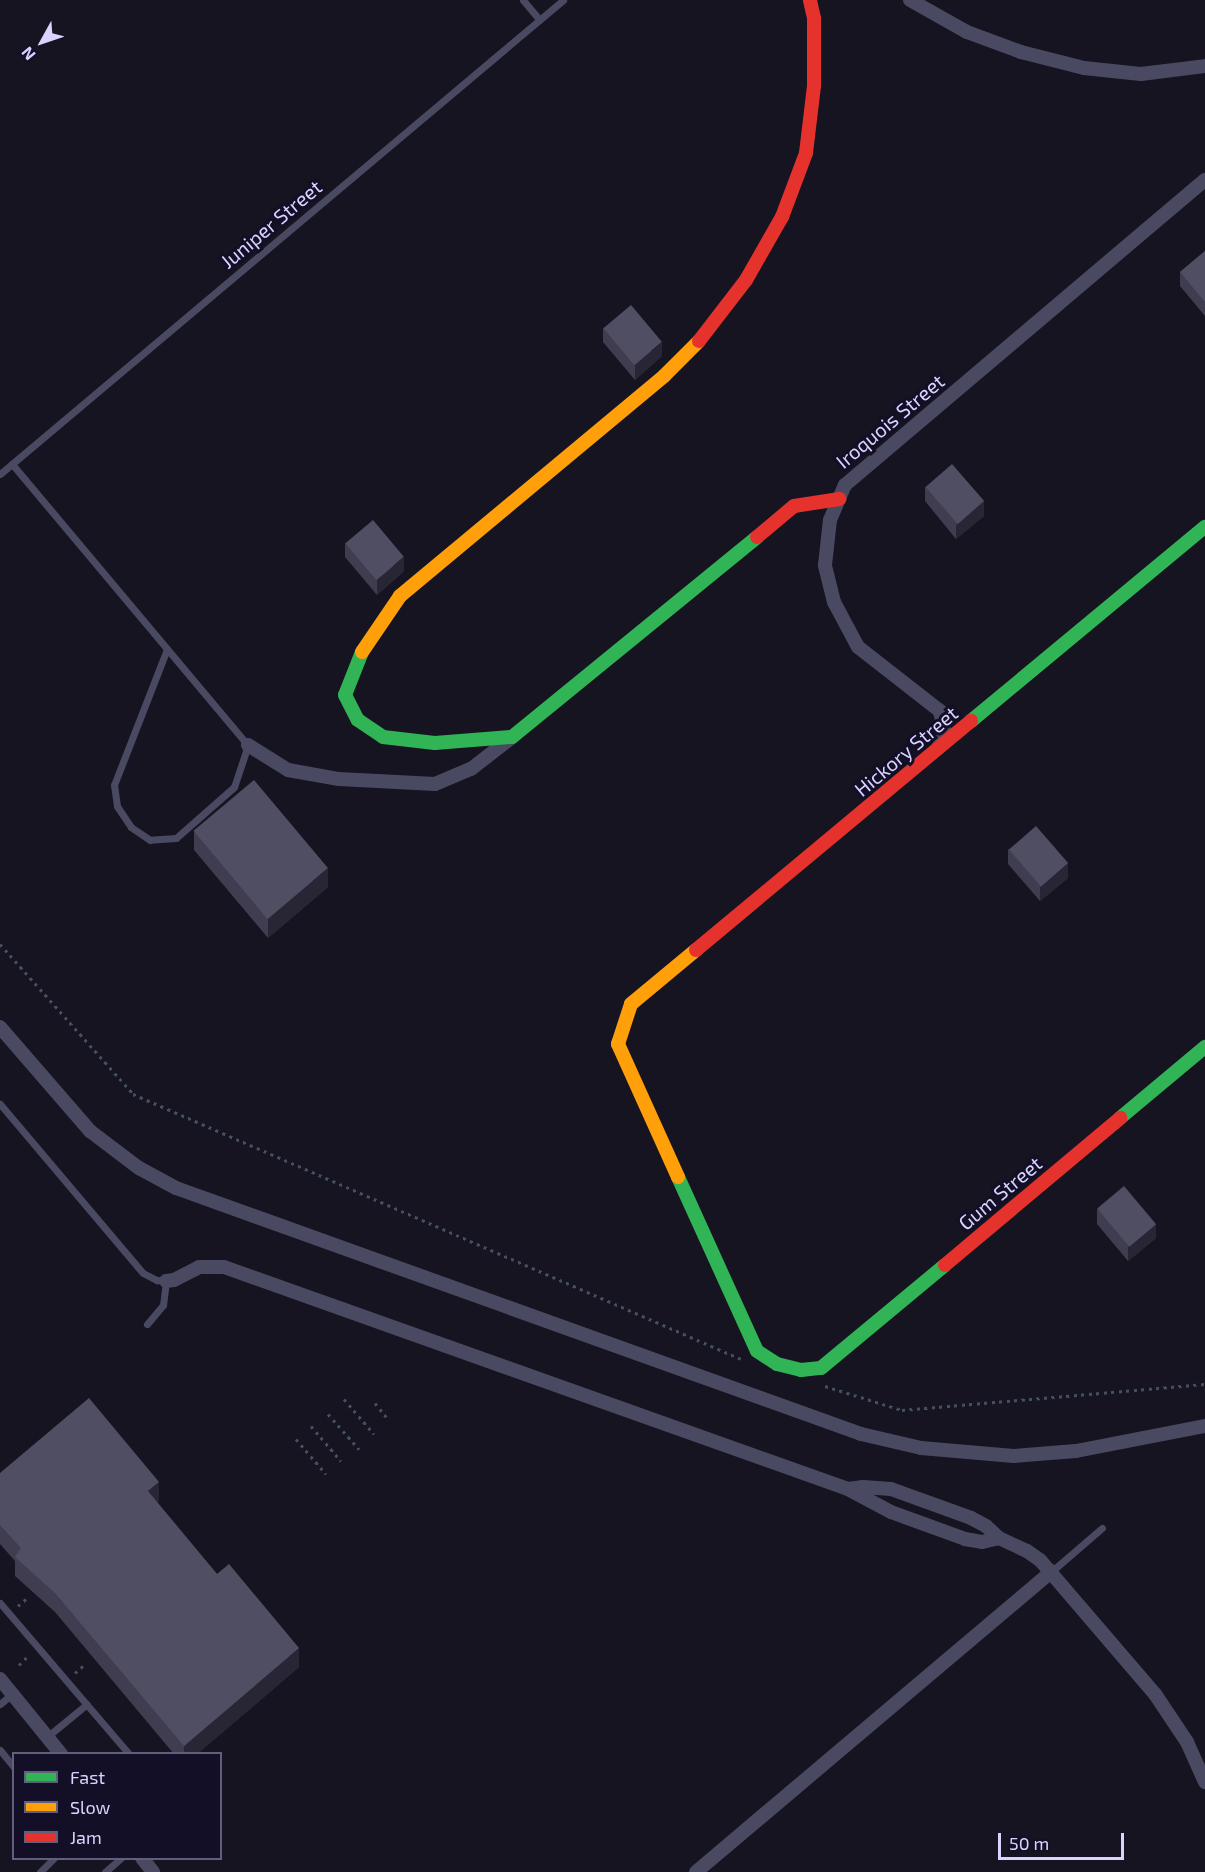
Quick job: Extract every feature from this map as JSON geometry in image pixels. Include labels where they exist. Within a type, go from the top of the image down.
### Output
[{"type":"street","points":[[512,737],[435,742],[383,737],[358,720],[345,695],[358,659],[400,596],[664,376],[707,332],[746,280],[782,217],[806,153],[814,86],[814,18],[810,0]]},
{"type":"street","points":[[910,0],[967,32],[1021,52],[1084,68],[1141,74],[1205,66]]},
{"type":"street","name":"Iroquois Street","points":[[936,751],[945,733],[940,711],[858,647],[834,602],[825,565],[831,520],[845,484],[1205,180]]},
{"type":"street","points":[[248,745],[288,770],[339,779],[435,784],[471,769],[794,506],[839,499]]},
{"type":"street","name":"Hickory Street","points":[[821,1368],[801,1370],[777,1364],[757,1351],[618,1044],[632,1004],[1205,527]]},
{"type":"street","points":[[0,1028],[90,1131],[131,1163],[176,1188],[861,1434],[942,1451],[1014,1456],[1076,1451],[1205,1426]]},
{"type":"street","name":"Gum Street","points":[[821,1368],[1205,1047]]},
{"type":"street","points":[[165,1281],[199,1268],[224,1267],[848,1490],[891,1512],[965,1539],[982,1542],[999,1538]]},
{"type":"street","points":[[848,1490],[877,1487],[903,1493],[971,1518],[986,1526],[999,1538],[1027,1551],[1052,1571],[1155,1694],[1186,1742],[1205,1782]]},
{"type":"street","points":[[696,1872],[1052,1571]]},
{"type":"street","points":[[0,1679],[60,1752]]},
{"type":"street","points":[[144,1860],[153,1872]]},
{"type":"lane","points":[[523,0],[540,20]]},
{"type":"lane","name":"Juniper Street","points":[[0,474],[563,0]]},
{"type":"lane","points":[[12,464],[248,745],[234,787],[176,838],[150,840],[131,826],[117,806],[114,785],[167,649]]},
{"type":"lane","points":[[0,1104],[143,1273],[165,1281],[163,1305],[147,1324]]},
{"type":"lane","points":[[1052,1571],[1102,1528]]},
{"type":"lane","points":[[0,1603],[127,1752]]},
{"type":"lane","points":[[0,1704],[12,1693]]},
{"type":"lane","points":[[48,1736],[87,1704]]},
{"type":"lane","points":[[0,1750],[12,1765]]},
{"type":"lane","points":[[40,1872],[52,1860]]},
{"type":"lane","points":[[105,1872],[119,1860]]},
{"type":"path","points":[[0,944],[133,1094],[745,1361]]},
{"type":"path","points":[[823,1386],[902,1410],[1205,1384]]},
{"type":"path","points":[[344,1399],[374,1434]]},
{"type":"path","points":[[375,1403],[389,1420]]},
{"type":"path","points":[[328,1414],[359,1449]]},
{"type":"path","points":[[311,1426],[341,1461]]},
{"type":"path","points":[[296,1439],[326,1474]]},
{"type":"path","points":[[19,1665],[29,1657],[22,1648]]},
{"type":"building","points":[[1205,251],[1205,302],[1180,272]]},
{"type":"building","points":[[631,305],[662,342],[634,365],[603,328]]},
{"type":"building","points":[[952,464],[984,501],[958,524],[926,487]]},
{"type":"building","points":[[373,520],[404,557],[376,580],[345,543]]},
{"type":"building","points":[[254,780],[328,868],[267,919],[193,831]]},
{"type":"building","points":[[1036,826],[1068,863],[1041,887],[1009,850]]},
{"type":"building","points":[[1124,1186],[1156,1224],[1129,1247],[1097,1208]]},
{"type":"building","points":[[89,1398],[159,1482],[148,1491],[217,1574],[229,1564],[299,1648],[184,1746],[55,1593],[15,1557],[21,1548],[0,1525],[0,1473]]},
{"type":"traffic: fast","points":[[971,721],[1205,527]]},
{"type":"traffic: fast","points":[[362,652],[345,695],[358,720],[383,737],[435,743],[512,737],[757,537]]},
{"type":"traffic: fast","points":[[1120,1118],[1205,1047]]},
{"type":"traffic: fast","points":[[678,1177],[757,1351],[777,1364],[801,1370],[821,1368],[945,1265]]},
{"type":"traffic: slow","points":[[362,652],[400,596],[664,376],[699,341]]},
{"type":"traffic: slow","points":[[678,1177],[618,1044],[631,1004],[696,950]]},
{"type":"traffic: jam","points":[[699,341],[746,280],[782,217],[806,153],[814,86],[814,18],[810,0]]},
{"type":"traffic: jam","points":[[757,537],[794,506],[839,499]]},
{"type":"traffic: jam","points":[[696,950],[971,721]]},
{"type":"traffic: jam","points":[[945,1265],[1120,1118]]}]
